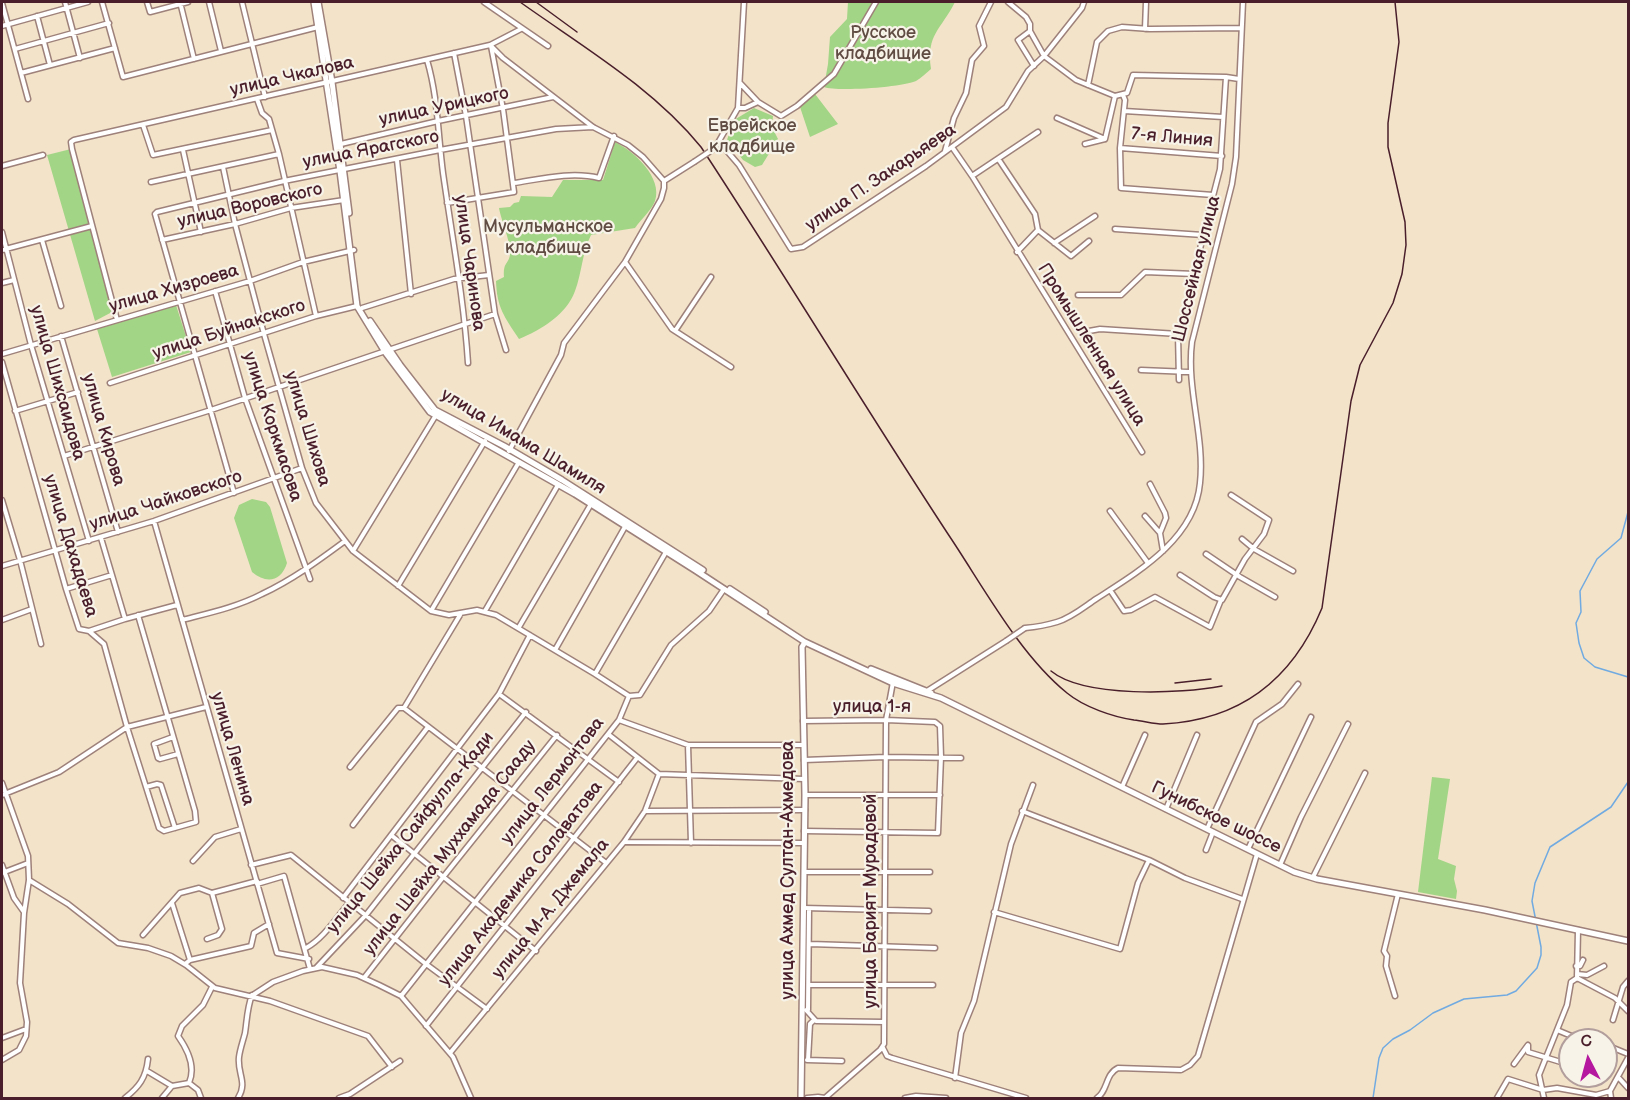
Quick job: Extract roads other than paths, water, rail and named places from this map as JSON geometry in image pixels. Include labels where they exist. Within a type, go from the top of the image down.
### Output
[{"type":"main road","name":"улица Имама Шамиля","points":[[316,2],[318,27],[330,83],[352,251]]},
{"type":"main road","name":"улица Имама Шамиля","points":[[316,2],[341,144],[344,200],[360,307],[387,351],[430,412],[487,438],[627,524],[802,637],[894,681]]},
{"type":"main road","name":"улица Имама Шамиля","points":[[436,414],[508,452],[519,462],[627,524],[805,642],[894,681],[926,692]]},
{"type":"main road","name":"улица Ахмед Султан-Ахмедова","points":[[801,1098],[805,1060],[806,909],[802,647],[805,642]]},
{"type":"main road","name":"Гунибское шоссе","points":[[926,692],[1280,866],[1313,877],[1578,930]]},
{"type":"main road","points":[[1578,930],[1629,941]]},
{"type":"street","points":[[65,2],[80,57]]},
{"type":"street","points":[[2,26],[88,2]]},
{"type":"street","points":[[102,2],[123,76],[318,27]]},
{"type":"street","points":[[147,2],[150,12],[188,2]]},
{"type":"street","points":[[209,2],[221,51]]},
{"type":"street","points":[[242,2],[265,97]]},
{"type":"street","points":[[484,2],[548,46]]},
{"type":"street","points":[[663,181],[715,148],[720,143],[726,126],[738,108],[744,2]]},
{"type":"street","points":[[740,83],[758,102],[781,116],[828,80],[840,64],[876,2]]},
{"type":"street","points":[[945,152],[954,118],[966,93],[972,60],[984,46],[979,26],[991,2]]},
{"type":"street","points":[[1008,2],[1026,17],[1030,24],[1030,31],[1044,56],[1076,80],[1115,96],[1127,93],[1132,75],[1226,76],[1239,79]]},
{"type":"street","name":"улица П. Закарьяева","points":[[720,143],[739,165],[791,249],[803,247],[945,152],[1006,107],[1028,71],[1044,56],[1082,8],[1084,2]]},
{"type":"street","points":[[1145,29],[1146,2]]},
{"type":"street","name":"Шоссейная улица","points":[[926,692],[1025,628],[1059,622],[1110,590],[1163,552],[1181,531],[1193,509],[1200,486],[1201,461],[1190,372],[1191,342],[1232,184],[1236,157],[1243,2]]},
{"type":"street","points":[[2,3],[28,99]]},
{"type":"street","points":[[180,3],[194,59]]},
{"type":"street","points":[[37,16],[50,65]]},
{"type":"street","points":[[15,49],[109,23]]},
{"type":"street","points":[[1088,85],[1097,42],[1108,31],[1122,27],[1145,29],[1242,28]]},
{"type":"street","name":"улица Чкалова","points":[[92,226],[72,148],[71,142],[74,140],[490,45],[521,29]]},
{"type":"street","points":[[1030,31],[1018,40],[1034,66]]},
{"type":"street","points":[[490,45],[503,58],[593,127],[614,136],[643,157],[663,181],[664,188],[662,199],[625,262],[564,343],[561,355],[508,452]]},
{"type":"street","points":[[447,203],[514,192],[503,109],[490,45]]},
{"type":"street","points":[[21,73],[115,48]]},
{"type":"street","points":[[454,53],[466,116],[495,314],[506,350]]},
{"type":"street","name":"улица Чаринова","points":[[427,60],[433,81],[447,203],[466,324],[468,363]]},
{"type":"street","points":[[1179,380],[1178,334],[1195,274],[1222,156],[1226,76]]},
{"type":"street","points":[[1123,95],[1124,111],[1120,148],[1121,188],[1213,195]]},
{"type":"street","points":[[1106,139],[1115,96]]},
{"type":"street","name":"улица Урицкого","points":[[341,144],[553,97]]},
{"type":"street","points":[[257,99],[262,113],[269,119],[279,154],[316,316]]},
{"type":"street","points":[[738,108],[746,108],[758,102]]},
{"type":"street","points":[[1124,111],[1223,117]]},
{"type":"street","points":[[1057,118],[1106,139]]},
{"type":"street","points":[[143,125],[150,152],[153,155],[272,130]]},
{"type":"street","name":"улица Ярагского","points":[[162,240],[156,212],[284,181],[440,150],[556,129],[593,127]]},
{"type":"street","points":[[972,176],[1038,132]]},
{"type":"street","points":[[514,183],[556,177],[599,178],[614,136]]},
{"type":"street","points":[[1085,144],[1106,139]]},
{"type":"street","name":"Промышленная улица","points":[[952,147],[1142,452]]},
{"type":"street","name":"7-я Линия","points":[[1120,148],[1222,156]]},
{"type":"street","points":[[183,150],[201,232]]},
{"type":"street","points":[[2,166],[43,154]]},
{"type":"street","points":[[151,182],[279,154]]},
{"type":"street","points":[[397,160],[411,294]]},
{"type":"street","points":[[999,160],[1035,214],[1038,230],[1071,256],[1089,241]]},
{"type":"street","name":"улица Шихова","points":[[223,167],[235,224],[264,334],[302,468],[316,503],[352,551],[431,611]]},
{"type":"street","name":"улица Воровского","points":[[162,240],[235,224],[291,208],[344,200]]},
{"type":"street","points":[[1054,243],[1095,216]]},
{"type":"street","points":[[4,249],[92,226],[117,320]]},
{"type":"street","points":[[1115,229],[1203,235]]},
{"type":"street","points":[[1017,252],[1038,230]]},
{"type":"street","name":"улица Шихсаидова","points":[[2,232],[4,249],[31,345],[89,541]]},
{"type":"street","points":[[42,240],[61,306]]},
{"type":"street","points":[[162,240],[234,493]]},
{"type":"street","name":"улица Хизроева","points":[[2,354],[250,281],[303,262],[352,251]]},
{"type":"street","points":[[625,262],[675,331],[731,367]]},
{"type":"street","points":[[1078,295],[1121,295],[1145,272],[1195,274]]},
{"type":"street","name":"улица Буйнакского","points":[[110,382],[316,316],[411,294],[458,279],[489,274]]},
{"type":"street","points":[[675,331],[711,277]]},
{"type":"street","points":[[2,283],[14,280]]},
{"type":"street","name":"улица Коркмасова","points":[[215,291],[245,398],[310,579]]},
{"type":"street","points":[[64,456],[210,410],[495,314]]},
{"type":"street","points":[[1089,331],[1100,329],[1178,334]]},
{"type":"street","name":"улица Кирова","points":[[61,336],[118,532]]},
{"type":"street","name":"улица Дахадаева","points":[[2,362],[66,589],[80,629],[89,631],[104,644],[159,828],[164,831],[175,828]]},
{"type":"street","points":[[1141,370],[1190,372]]},
{"type":"street","points":[[15,411],[78,392]]},
{"type":"street","points":[[352,551],[436,414]]},
{"type":"street","points":[[398,586],[487,438]]},
{"type":"street","points":[[519,462],[431,611],[441,614],[485,611],[519,627],[629,696]]},
{"type":"street","name":"улица Чайковского","points":[[2,566],[154,521],[302,468]]},
{"type":"street","points":[[485,611],[558,484]]},
{"type":"street","points":[[1150,484],[1166,518],[1160,533],[1163,552]]},
{"type":"street","points":[[1110,590],[1124,611],[1131,610],[1155,597],[1210,627],[1221,600],[1245,559],[1264,534],[1269,520],[1231,495]]},
{"type":"street","points":[[2,500],[41,644]]},
{"type":"street","points":[[519,627],[591,504]]},
{"type":"street","points":[[1110,511],[1148,563]]},
{"type":"street","points":[[1144,516],[1160,533]]},
{"type":"street","name":"улица Ленина","points":[[154,521],[277,953],[309,959]]},
{"type":"street","points":[[555,650],[627,524]]},
{"type":"street","points":[[100,538],[125,619]]},
{"type":"street","points":[[1242,539],[1254,549],[1293,571]]},
{"type":"street","points":[[182,620],[228,608],[261,595],[307,569],[345,541]]},
{"type":"street","points":[[595,674],[666,552]]},
{"type":"street","points":[[1206,554],[1275,597]]},
{"type":"street","points":[[66,589],[112,575]]},
{"type":"street","points":[[1180,575],[1221,600]]},
{"type":"street","name":"улица Лермонтова","points":[[401,996],[619,720],[629,696],[640,695],[671,645],[709,611],[724,589]]},
{"type":"street","points":[[89,631],[177,605]]},
{"type":"street","points":[[2,620],[32,609]]},
{"type":"street","points":[[404,708],[460,614]]},
{"type":"street","points":[[138,615],[195,811],[196,822],[175,828],[161,785],[146,787]]},
{"type":"street","points":[[343,898],[500,694],[530,635]]},
{"type":"street","name":"улица Барият Мурадовой","points":[[883,1048],[886,720],[894,681]]},
{"type":"street","points":[[1206,850],[1210,831],[1256,722],[1282,704],[1298,684]]},
{"type":"street","points":[[500,694],[619,782]]},
{"type":"street","points":[[3,794],[59,772],[127,727],[206,707]]},
{"type":"street","points":[[351,767],[398,708],[404,708],[605,862]]},
{"type":"street","name":"улица Шейха Сайфулла-Кади","points":[[316,968],[366,915],[526,712]]},
{"type":"street","points":[[1248,849],[1311,717]]},
{"type":"street","points":[[619,720],[688,745],[804,745]]},
{"type":"street","name":"улица 1-я","points":[[804,721],[886,720],[939,723],[941,757]]},
{"type":"street","points":[[1280,866],[1301,817],[1348,724]]},
{"type":"street","points":[[353,825],[428,727]]},
{"type":"street","points":[[608,734],[659,774],[804,780]]},
{"type":"street","name":"улица Шейха Муххамада Сааду","points":[[364,978],[557,735]]},
{"type":"street","points":[[1122,788],[1145,735]]},
{"type":"street","points":[[1166,810],[1197,735]]},
{"type":"street","points":[[173,737],[154,744],[158,758],[178,754]]},
{"type":"street","points":[[688,745],[691,843]]},
{"type":"street","points":[[804,760],[886,757],[961,758]]},
{"type":"street","points":[[804,831],[938,833],[941,757]]},
{"type":"street","name":"улица Академика Салаватова","points":[[426,1026],[638,758]]},
{"type":"street","points":[[1313,877],[1365,773]]},
{"type":"street","name":"улица М-А. Джемала","points":[[450,1053],[536,951],[605,862],[624,842],[645,811],[659,774]]},
{"type":"street","points":[[2,783],[3,794],[28,856],[29,880],[24,913],[20,983],[27,1028],[26,1036],[19,1050],[2,1060]]},
{"type":"street","points":[[955,1078],[961,1033],[974,1001],[1011,844],[1033,785]]},
{"type":"street","points":[[805,795],[940,795]]},
{"type":"street","points":[[645,811],[804,810]]},
{"type":"street","points":[[1022,811],[1242,899]]},
{"type":"street","points":[[193,861],[214,837],[241,829]]},
{"type":"street","points":[[391,835],[536,951]]},
{"type":"street","points":[[624,842],[804,843]]},
{"type":"street","points":[[1097,1098],[1103,1093],[1111,1073],[1118,1068],[1181,1070],[1190,1065],[1198,1056],[1257,854]]},
{"type":"street","points":[[251,864],[291,855],[426,964],[487,1009]]},
{"type":"street","points":[[994,912],[1120,949],[1138,883],[1149,860]]},
{"type":"street","points":[[3,872],[28,863]]},
{"type":"street","points":[[2,865],[14,898],[24,913]]},
{"type":"street","points":[[804,872],[930,872]]},
{"type":"street","points":[[143,935],[180,893],[199,888],[212,893],[284,876],[306,948],[310,969]]},
{"type":"street","points":[[29,880],[68,904],[118,943],[148,948],[171,956],[185,964],[212,987],[252,995],[368,1036],[392,1067]]},
{"type":"street","points":[[207,939],[218,935],[222,929],[212,893]]},
{"type":"street","points":[[1395,996],[1384,951],[1398,894]]},
{"type":"street","points":[[172,903],[190,960]]},
{"type":"street","points":[[306,948],[332,925],[350,903]]},
{"type":"street","points":[[814,1020],[805,1009],[809,986],[810,944],[806,909],[929,911]]},
{"type":"street","points":[[185,964],[190,960],[251,946],[254,933],[269,924]]},
{"type":"street","points":[[1577,976],[1578,930]]},
{"type":"street","points":[[810,944],[936,948]]},
{"type":"street","points":[[1576,966],[1580,966],[1583,960]]},
{"type":"street","points":[[1544,1098],[1539,1075],[1567,1005],[1571,982],[1577,976],[1587,975],[1604,966]]},
{"type":"street","points":[[238,1098],[243,1090],[239,1056],[252,995],[273,982],[322,967],[364,978],[401,996],[450,1053],[471,1098]]},
{"type":"street","points":[[1577,976],[1615,998],[1629,1011]]},
{"type":"street","points":[[1613,1020],[1623,987],[1629,981]]},
{"type":"street","points":[[809,986],[933,985]]},
{"type":"street","points":[[189,1083],[193,1074],[188,1049],[178,1036],[179,1030],[203,1005],[212,987]]},
{"type":"street","points":[[842,1061],[805,1060],[810,1024],[814,1020],[884,1022]]},
{"type":"street","points":[[2,1038],[27,1028]]},
{"type":"street","points":[[1514,1064],[1528,1045],[1528,1052],[1558,1062]]},
{"type":"street","points":[[807,1098],[825,1098],[883,1048],[887,1056],[892,1058],[1026,1098]]},
{"type":"street","points":[[1629,1056],[1618,1077],[1629,1088]]},
{"type":"street","points":[[125,1098],[141,1084],[147,1071],[148,1059]]},
{"type":"street","points":[[339,1098],[350,1094],[400,1061]]},
{"type":"street","points":[[147,1071],[172,1086]]},
{"type":"street","points":[[1497,1098],[1508,1079],[1543,1090],[1557,1088],[1596,1095],[1610,1091]]},
{"type":"street","points":[[162,1098],[172,1086],[189,1083],[198,1090],[201,1098]]},
{"type":"street","points":[[1611,1098],[1612,1088]]},
{"type":"street","points":[[905,1098],[916,1096],[946,1098]]},
{"type":"waterway","points":[[1628,474],[1628,512],[1621,538],[1597,559],[1580,591],[1581,612],[1576,623],[1584,658],[1595,667],[1628,677]]},
{"type":"waterway","points":[[1373,1098],[1379,1058],[1383,1048],[1393,1039],[1433,1013],[1464,999],[1507,995],[1516,991],[1537,968],[1541,947],[1532,901],[1535,883],[1550,847],[1611,807],[1628,782]]},
{"type":"railway","points":[[520,2],[639,87],[682,125],[701,147],[988,597],[1033,659],[1067,693],[1082,703],[1099,711],[1156,724],[1191,721],[1217,714],[1261,691],[1296,655],[1322,608],[1351,401],[1360,365],[1393,303],[1402,274],[1406,245],[1405,222],[1388,147],[1388,123],[1399,42],[1395,2]]},
{"type":"railway","points":[[536,2],[577,32]]},
{"type":"railway","points":[[1051,671],[1066,680],[1109,690],[1159,692],[1222,686]]},
{"type":"railway","points":[[1175,683],[1211,679]]},
{"type":"park label","name":"Русское кладбищие","points":[[883,43]]},
{"type":"park label","name":"Еврейское кладбище","points":[[752,136]]},
{"type":"park label","name":"Мусульманское кладбище","points":[[548,237]]}]
